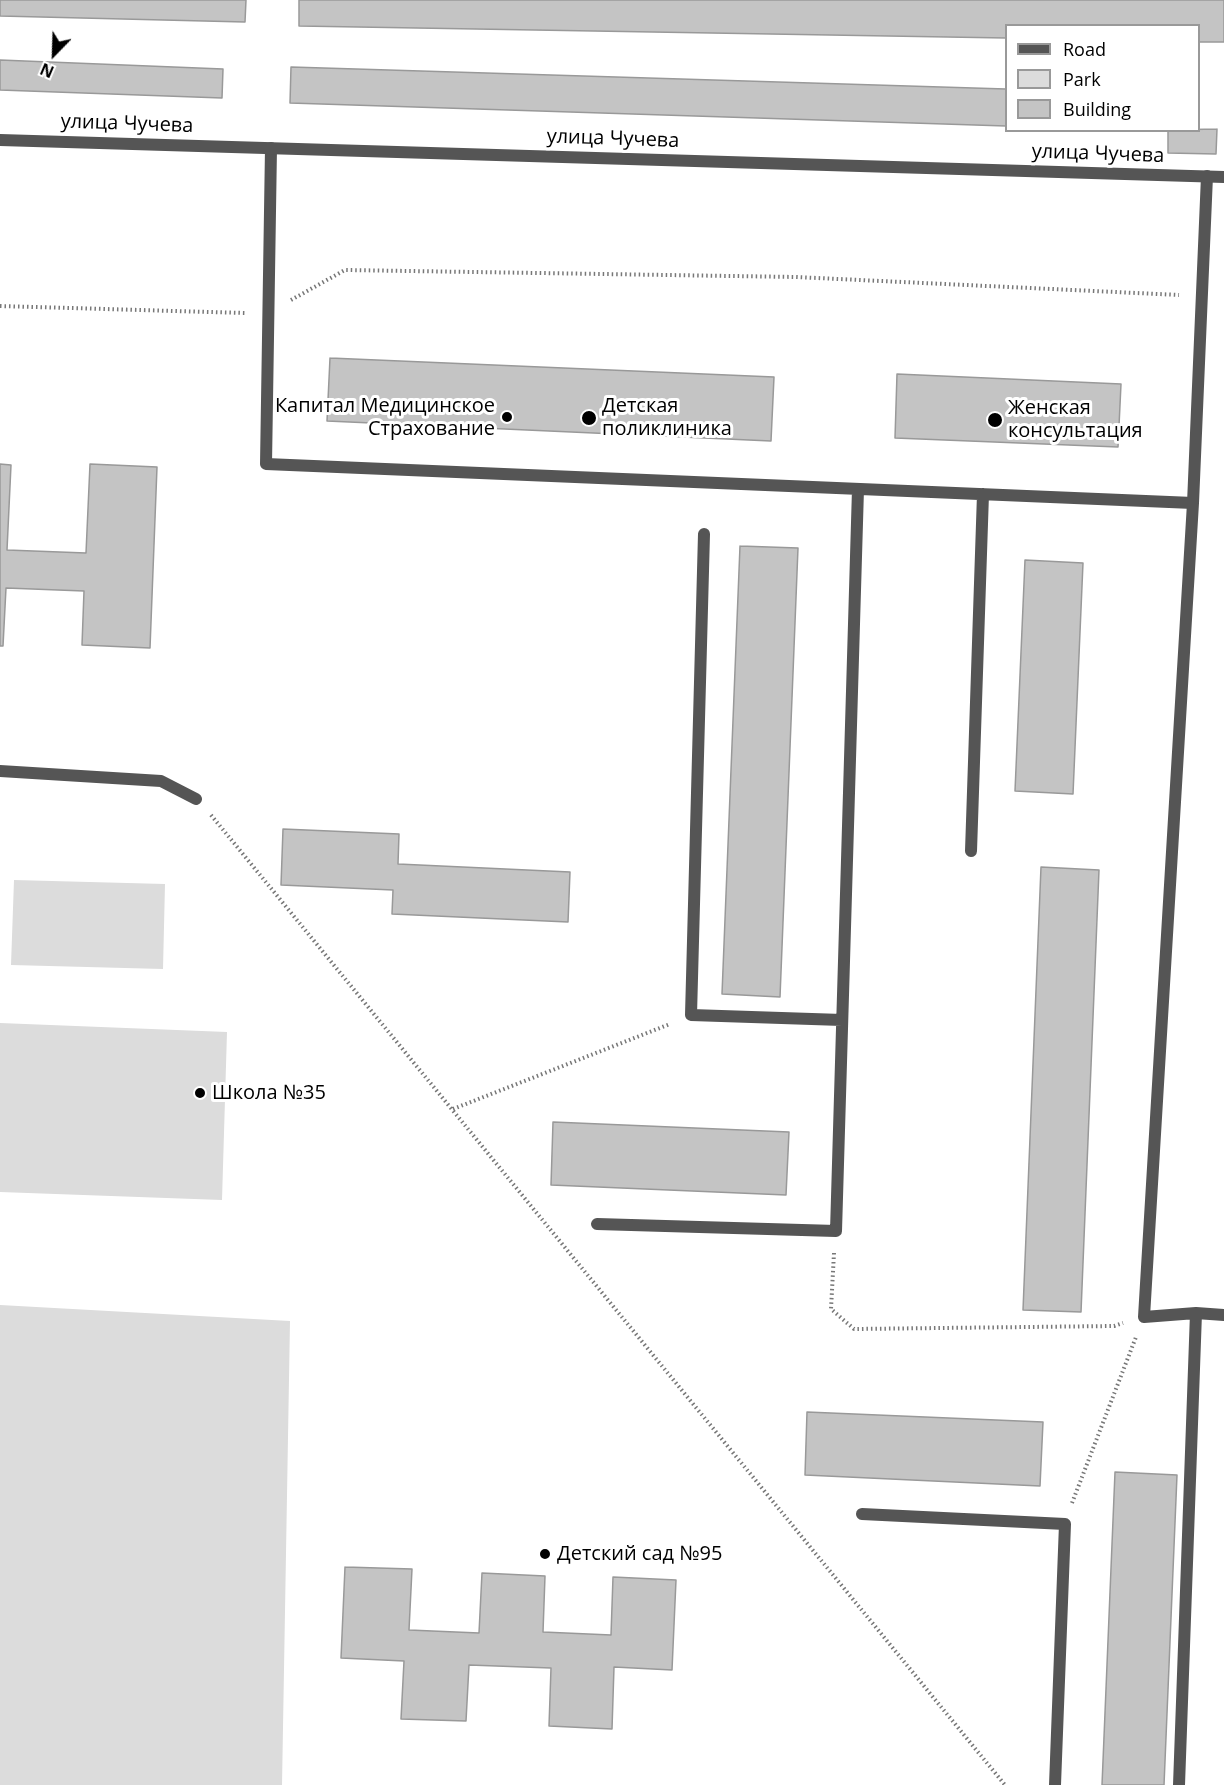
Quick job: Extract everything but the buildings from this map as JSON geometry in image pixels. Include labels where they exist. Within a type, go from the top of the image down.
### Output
[{"type":"street","name":"улица Чучева","points":[[0,140],[1224,177]]},
{"type":"street","points":[[271,148],[266,464],[1193,503]]},
{"type":"street","points":[[1207,176],[1193,503],[1144,1317],[1196,1313],[1224,1315]]},
{"type":"street","points":[[597,1224],[836,1231],[858,489]]},
{"type":"street","points":[[972,851],[983,494]]},
{"type":"street","points":[[704,534],[691,1015],[842,1020]]},
{"type":"street","points":[[0,771],[161,781],[196,800]]},
{"type":"street","points":[[1179,1785],[1196,1313]]},
{"type":"street","points":[[862,1514],[1065,1524],[1055,1785]]},
{"type":"path","points":[[0,306],[268,313],[345,270],[796,277],[1202,296]]},
{"type":"path","points":[[196,800],[223,826],[1005,1785]]},
{"type":"path","points":[[453,1109],[691,1015]]},
{"type":"path","points":[[836,1231],[831,1309],[854,1329],[1114,1326],[1144,1317]]},
{"type":"path","points":[[1065,1524],[1144,1317]]},
{"type":"green space","points":[[14,880],[165,884],[163,969],[11,965]]},
{"type":"green space","points":[[0,1023],[227,1032],[222,1200],[0,1192]]},
{"type":"green space","points":[[0,1305],[290,1321],[282,1785],[0,1785]]},
{"type":"place","name":"Капитал Медицинское Страхование","points":[[507,417]]},
{"type":"place","name":"Детская поликлиника","points":[[589,418]]},
{"type":"place","name":"Женская консультация","points":[[995,420]]},
{"type":"place","name":"Школа №35","points":[[200,1093]]},
{"type":"place","name":"Детский сад №95","points":[[545,1554]]}]
